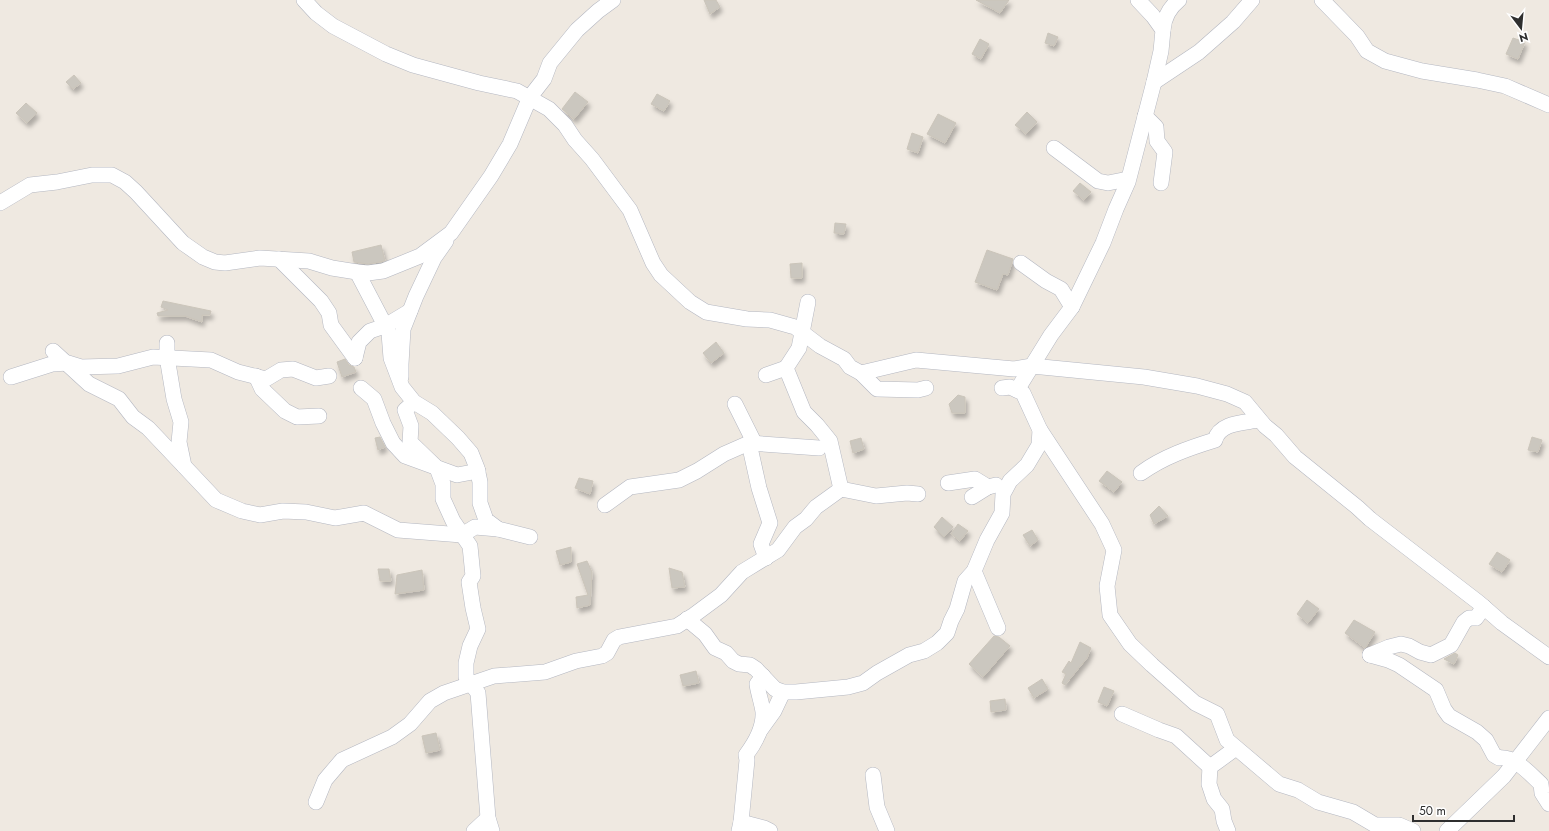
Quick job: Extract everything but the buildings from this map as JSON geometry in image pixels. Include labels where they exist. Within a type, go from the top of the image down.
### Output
[{"type":"street","points":[[304,0],[333,26],[386,54],[414,65],[479,83],[517,91],[549,109],[565,125],[592,158],[630,210],[653,263],[661,275],[690,302],[706,312],[747,319],[770,320],[795,327],[820,346],[844,359],[850,367],[867,372],[887,382],[892,390],[918,390],[926,388]]},
{"type":"street","points":[[402,387],[401,364],[403,329],[416,296],[434,258],[487,182],[510,144],[530,97],[544,79],[550,63],[577,30],[613,0]]},
{"type":"street","points":[[1138,0],[1153,16],[1163,30]]},
{"type":"street","points":[[1017,390],[1051,335],[1072,307],[1103,243],[1128,179],[1154,82],[1161,51],[1164,21],[1172,6],[1179,0]]},
{"type":"street","points":[[1154,82],[1199,52],[1233,22],[1252,0]]},
{"type":"street","points":[[1322,0],[1357,36],[1367,51],[1386,62],[1428,73],[1477,80],[1505,86],[1549,105]]},
{"type":"street","points":[[1145,116],[1156,127],[1157,141],[1165,152],[1161,183]]},
{"type":"street","points":[[1054,148],[1098,181],[1108,183],[1128,179]]},
{"type":"street","points":[[0,203],[30,185],[57,182],[92,175],[112,175],[125,182],[136,192],[183,243],[204,257],[215,262],[225,263],[260,258],[309,261],[332,268],[368,273],[383,271],[420,256],[451,233]]},
{"type":"street","points":[[279,259],[321,301],[329,313],[331,325],[355,358],[359,342],[370,331],[385,326],[410,311]]},
{"type":"street","points":[[1021,263],[1046,281],[1061,289],[1072,307]]},
{"type":"street","points":[[357,272],[389,333],[391,358],[402,387],[414,402],[432,414],[458,438],[470,453],[478,471],[480,482],[480,503],[486,520],[498,529]]},
{"type":"street","points":[[766,375],[786,368],[799,348],[808,302]]},
{"type":"street","points":[[53,350],[89,384],[119,399],[133,417],[148,428],[216,500],[242,511],[260,515],[283,512],[306,512],[335,518],[364,513],[398,530],[462,535],[475,527],[498,529],[530,537]]},
{"type":"street","points":[[167,350],[174,399],[181,422],[180,442],[184,466]]},
{"type":"street","points":[[11,377],[52,364],[68,363],[81,367],[118,366],[152,357],[167,350],[211,360],[238,372],[266,379],[281,370],[293,370],[316,378],[329,376]]},
{"type":"street","points":[[867,372],[916,360],[1014,368],[1032,366],[1144,377],[1196,386],[1227,394],[1245,402],[1259,420],[1276,435],[1295,457],[1357,506],[1370,519],[1484,607],[1502,623],[1549,657]]},
{"type":"street","points":[[786,368],[804,412],[830,441],[841,490]]},
{"type":"street","points":[[256,376],[262,389],[285,411],[297,417],[319,416]]},
{"type":"street","points":[[1002,388],[1010,387],[1023,394],[1040,430],[1102,524],[1114,550],[1107,586],[1110,615],[1130,644],[1195,703],[1217,714],[1227,740],[1279,784],[1298,790],[1318,802],[1353,812],[1375,825],[1399,825],[1413,831]]},
{"type":"street","points":[[361,388],[374,399],[383,423],[393,443],[404,456],[457,475],[478,471]]},
{"type":"street","points":[[414,402],[405,410],[411,426],[410,442],[437,468],[443,484],[443,499],[462,535],[470,546],[473,576],[469,582],[478,629],[470,646],[466,663],[466,677],[478,693],[490,825],[474,831]]},
{"type":"street","points":[[736,404],[752,444],[758,488],[770,523],[761,544],[766,558]]},
{"type":"street","points":[[1141,472],[1154,464],[1193,446],[1215,440],[1217,433],[1228,425],[1259,420]]},
{"type":"street","points":[[687,619],[706,634],[715,648],[726,653],[733,661],[739,664],[750,665],[775,689],[783,692],[848,687],[863,683],[877,673],[909,655],[924,651],[937,643],[947,633],[957,608],[965,581],[974,571],[987,540],[1002,513],[1003,494],[1010,481],[1027,465],[1039,445],[1040,430]]},
{"type":"street","points":[[605,505],[630,488],[680,480],[724,454],[752,444],[819,448]]},
{"type":"street","points":[[948,483],[975,479],[988,487]]},
{"type":"street","points":[[972,497],[988,487],[1010,481]]},
{"type":"street","points":[[316,802],[325,780],[342,760],[392,737],[410,724],[430,701],[444,693],[494,676],[545,672],[576,661],[602,656],[607,653],[614,640],[619,637],[677,626],[721,595],[742,572],[778,550],[794,527],[806,519],[816,508],[841,490],[876,496],[907,493],[918,494]]},
{"type":"street","points":[[974,571],[998,628]]},
{"type":"street","points":[[1484,607],[1476,618],[1469,618],[1464,622],[1451,645],[1431,655],[1401,644],[1370,655],[1399,665],[1436,690],[1449,716],[1477,732],[1486,740],[1494,755],[1499,758],[1506,757],[1515,762],[1541,784],[1542,793],[1549,804]]},
{"type":"street","points":[[761,729],[763,712],[757,684],[763,676]]},
{"type":"street","points":[[770,831],[764,828],[740,827],[747,760],[746,755],[761,729],[774,711],[783,692]]},
{"type":"street","points":[[1122,714],[1176,736],[1210,767]]},
{"type":"street","points":[[1447,831],[1504,776],[1549,718]]},
{"type":"street","points":[[1210,767],[1236,748]]},
{"type":"street","points":[[1210,767],[1209,784],[1214,799],[1222,810],[1228,831]]},
{"type":"street","points":[[873,775],[877,807],[887,831]]}]
